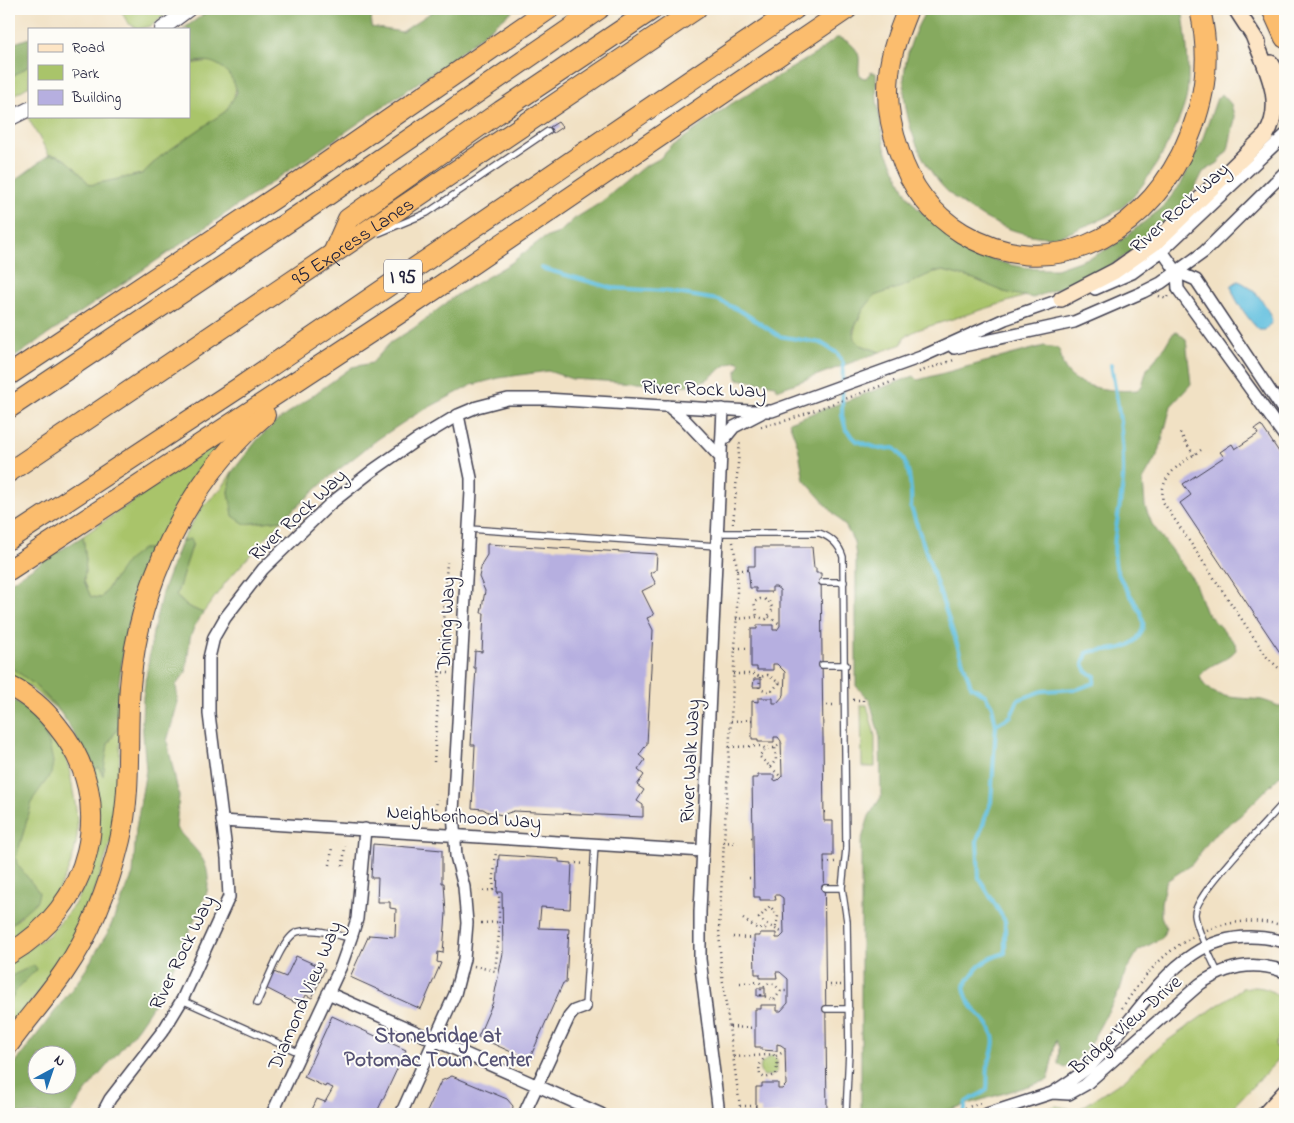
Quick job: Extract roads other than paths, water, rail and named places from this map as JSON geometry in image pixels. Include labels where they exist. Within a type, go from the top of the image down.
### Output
[{"type":"highway","points":[[9,375],[284,192],[549,9]]},
{"type":"highway","points":[[9,408],[298,215],[599,9]]},
{"type":"highway","points":[[334,251],[348,219],[501,111],[653,9]]},
{"type":"highway","name":"95 Express Lanes","points":[[9,472],[334,251],[696,9]]},
{"type":"highway","name":"I 95","points":[[9,539],[240,387],[795,9]]},
{"type":"highway","points":[[9,570],[361,339],[847,9]]},
{"type":"highway","points":[[908,9],[892,56],[888,91],[893,135],[910,178],[922,198],[950,226],[993,248],[1030,255],[1069,252],[1102,240],[1137,213],[1172,173],[1193,130],[1205,84],[1206,38],[1200,9]]},
{"type":"highway","points":[[1272,9],[1285,40]]},
{"type":"highway","points":[[9,1044],[70,963],[98,908],[110,875],[125,815],[129,776],[130,687],[136,646],[148,596],[185,513],[210,476],[242,436],[280,402],[361,339]]},
{"type":"highway","points":[[9,686],[34,702],[50,717],[72,748],[84,776],[91,822],[86,858],[72,893],[58,914],[44,929],[9,954]]},
{"type":"main road","points":[[1236,9],[1285,86]]},
{"type":"main road","points":[[1265,9],[1285,40]]},
{"type":"main road","points":[[1061,299],[1115,271],[1156,242],[1266,135],[1275,114],[1275,98],[1253,35]]},
{"type":"main road","points":[[1265,1114],[1285,1092]]},
{"type":"street","points":[[163,28],[189,9]]},
{"type":"street","points":[[9,120],[28,110]]},
{"type":"street","name":"River Rock Way","points":[[102,1114],[110,1099],[165,1028],[182,1000],[231,892],[210,731],[209,678],[211,646],[225,618],[263,569],[330,504],[415,440],[458,415],[508,398],[545,398],[768,411],[921,357],[1005,319],[1085,292],[1132,273],[1162,251],[1285,135]]},
{"type":"street","name":"River Rock Way","points":[[921,357],[1074,322],[1118,305],[1160,283],[1204,252],[1285,172]]},
{"type":"street","points":[[1162,251],[1177,272],[1196,280],[1285,413]]},
{"type":"street","points":[[1177,272],[1178,290],[1285,437]]},
{"type":"street","points":[[668,406],[686,421],[721,458]]},
{"type":"street","name":"River Walk Way","points":[[719,1114],[700,959],[700,912],[723,409]]},
{"type":"street","points":[[721,443],[734,427],[768,411]]},
{"type":"street","name":"Dining Way","points":[[401,1114],[455,994],[464,959],[467,923],[464,887],[456,856],[453,800],[471,478],[458,415]]},
{"type":"street","name":"Neighborhood Way","points":[[222,821],[703,851]]},
{"type":"street","name":"Diamond View Way","points":[[272,1114],[328,993],[351,938],[357,919],[365,829]]},
{"type":"street","points":[[1052,1093],[1094,1062],[1163,978],[1177,964],[1207,946],[1232,939],[1254,938],[1285,942]]},
{"type":"street","name":"Bridge View Drive","points":[[987,1114],[1052,1093],[1069,1094],[1084,1085],[1200,984],[1218,973],[1257,965],[1272,967],[1285,972]]},
{"type":"street","points":[[328,993],[601,1114]]},
{"type":"street","points":[[524,1114],[569,1017],[574,1011],[585,1007]]},
{"type":"lane","points":[[334,251],[426,213],[548,131]]},
{"type":"lane","points":[[469,529],[717,546]]},
{"type":"lane","points":[[718,534],[824,534],[833,540],[841,551],[844,582],[846,665],[846,849],[842,888],[847,921],[849,1009],[846,1114]]},
{"type":"lane","points":[[822,582],[844,582]]},
{"type":"lane","points":[[822,665],[846,665]]},
{"type":"lane","points":[[1218,973],[1195,915],[1200,898],[1285,801]]},
{"type":"lane","points":[[585,1007],[595,844]]},
{"type":"lane","points":[[825,888],[842,888]]},
{"type":"lane","points":[[258,1003],[281,952],[292,934],[306,930],[351,938]]},
{"type":"lane","points":[[182,1000],[300,1053]]},
{"type":"lane","points":[[826,1009],[849,1009]]},
{"type":"water","points":[[1238,281],[1255,292],[1268,310],[1272,322],[1265,330],[1259,330],[1256,327],[1237,302],[1232,285]]},
{"type":"waterway","points":[[541,268],[612,288],[665,291],[718,300],[744,313],[779,336],[821,343],[837,353],[843,363],[842,415],[846,430],[857,441],[880,449],[894,448],[904,460],[909,475],[911,507],[971,686],[985,695],[992,706],[996,725],[991,802],[977,841],[979,878],[1005,921],[1005,953],[991,958],[980,965],[964,987],[970,1003],[991,1029],[994,1043],[988,1066],[987,1090],[966,1102],[964,1114]]},
{"type":"waterway","points":[[996,725],[1011,716],[1018,700],[1042,691],[1078,689],[1094,683],[1095,676],[1087,672],[1083,664],[1087,653],[1122,648],[1129,645],[1141,633],[1143,626],[1139,610],[1116,568],[1114,545],[1122,489],[1123,449],[1111,365]]},
{"type":"district","name":"Stonebridge at Potomac Town Center","points":[[438,1047]]}]
